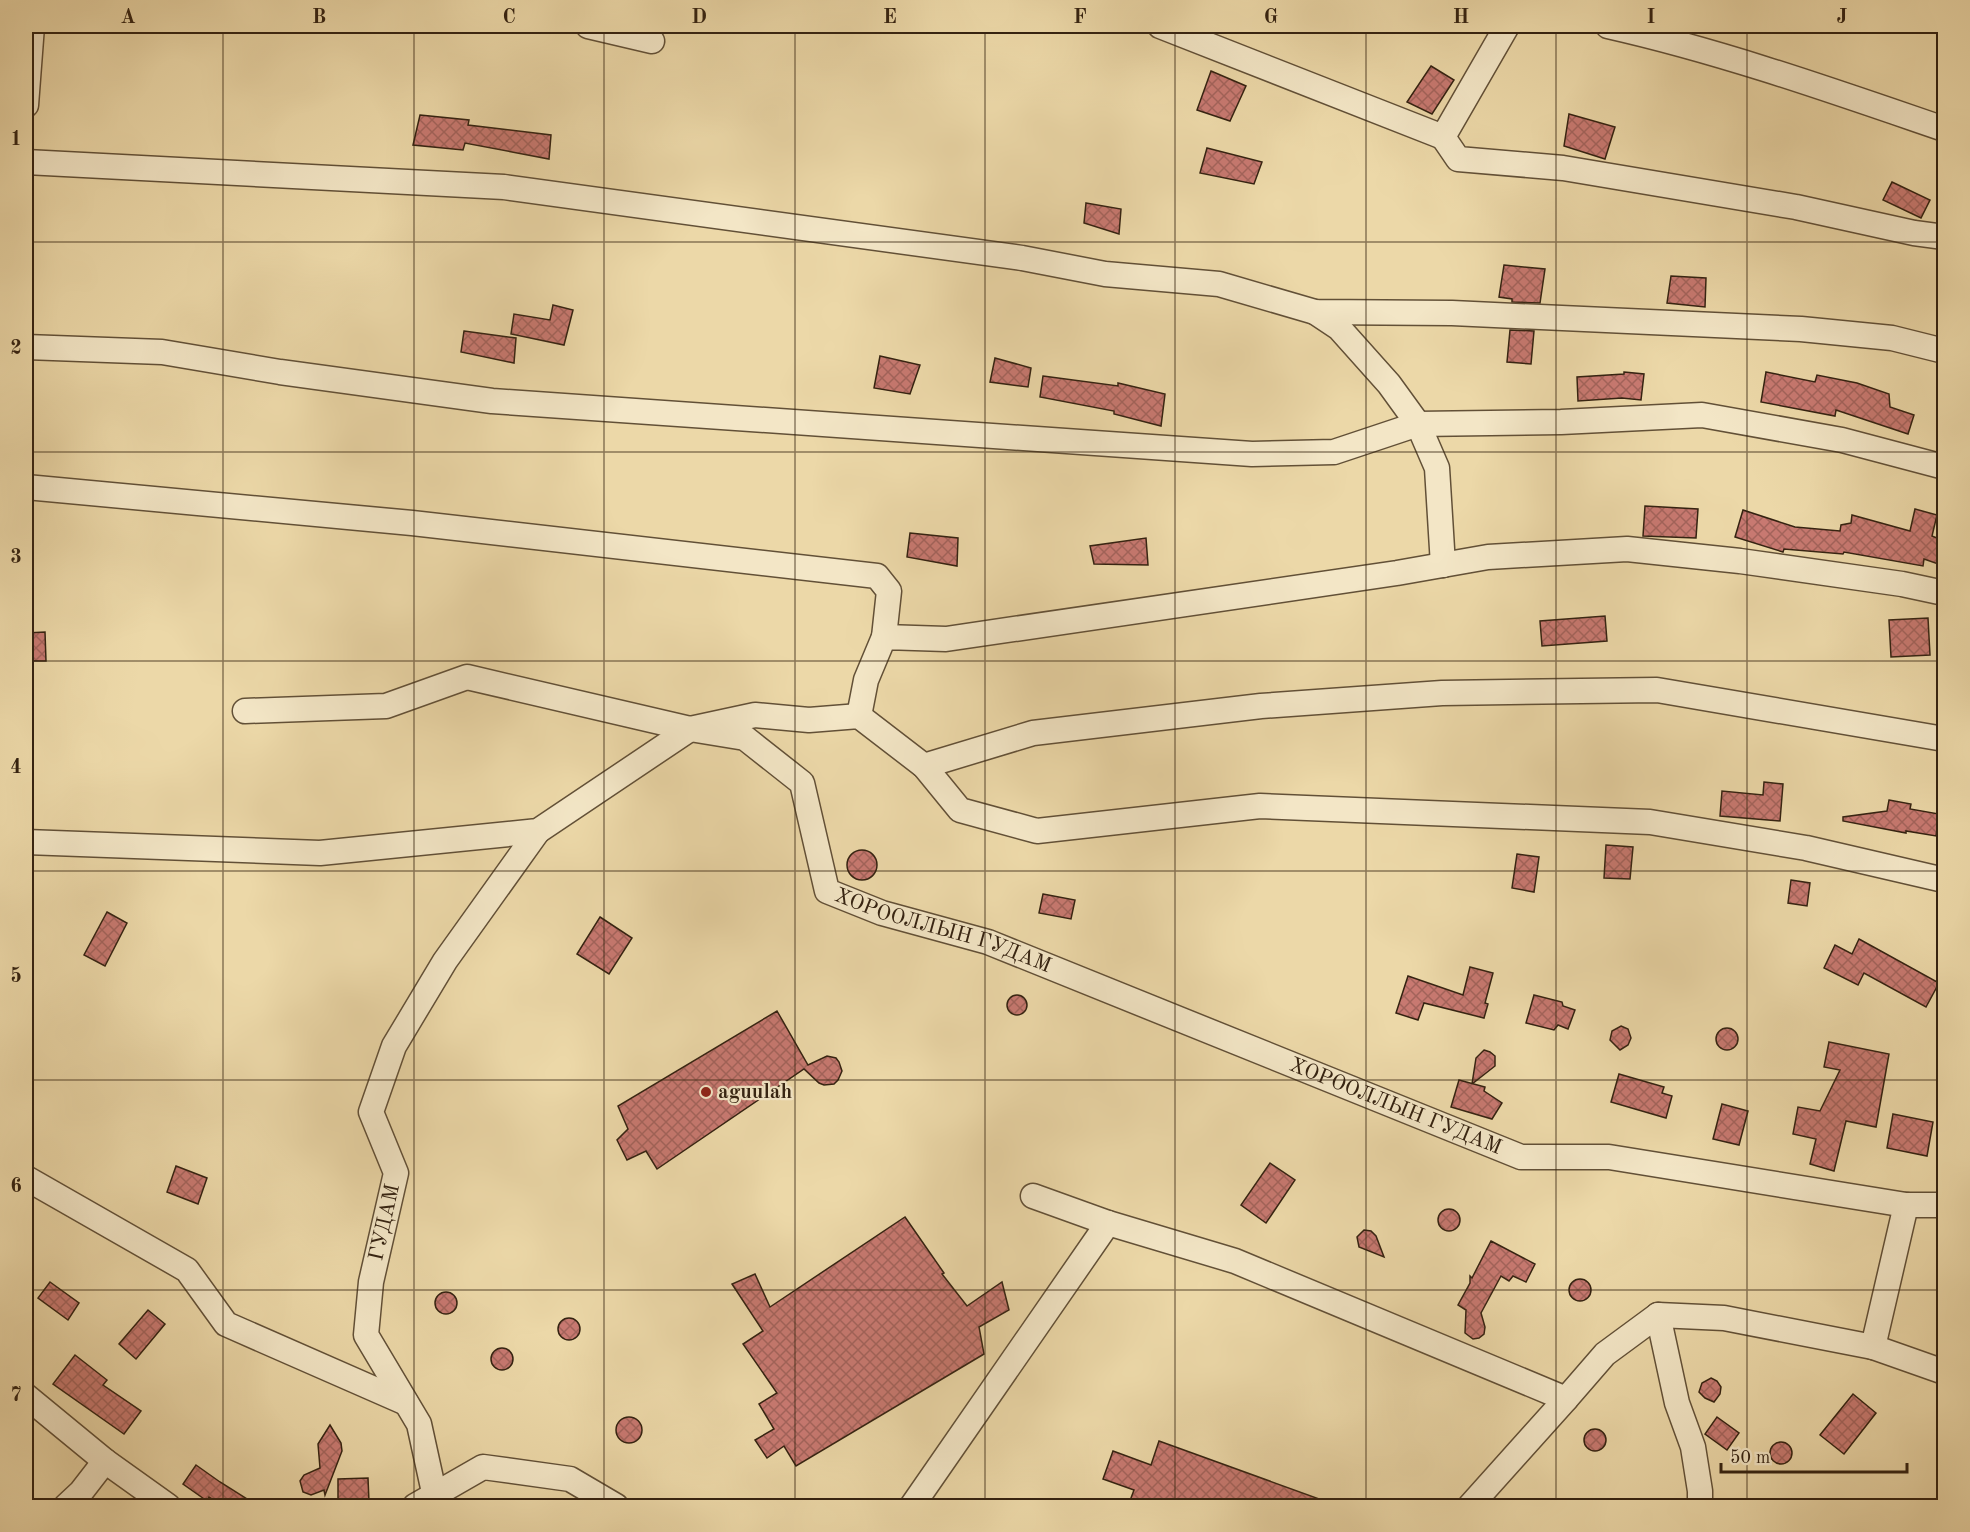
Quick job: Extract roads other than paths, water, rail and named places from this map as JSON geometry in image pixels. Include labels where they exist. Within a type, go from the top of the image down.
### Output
[{"type":"street","points":[[26,105],[32,26]]},
{"type":"street","points":[[588,26],[652,41]]},
{"type":"street","points":[[1160,26],[1443,137],[1458,159],[1563,168],[1796,207],[1944,237]]},
{"type":"street","points":[[1443,137],[1507,26]]},
{"type":"street","points":[[1608,26],[1663,38],[1795,77],[1944,129]]},
{"type":"street","points":[[26,162],[504,187],[1022,258],[1105,274],[1219,284],[1315,312],[1452,313],[1802,329],[1892,338],[1944,351]]},
{"type":"street","points":[[1315,312],[1339,328],[1389,384],[1418,424],[1437,468],[1443,565]]},
{"type":"street","points":[[26,347],[162,352],[280,372],[492,401],[1252,453],[1334,452],[1418,424],[1561,422],[1702,415],[1842,440],[1944,467]]},
{"type":"street","points":[[26,486],[412,523],[877,576],[889,591],[884,637],[866,680],[860,716]]},
{"type":"street","points":[[884,637],[946,639],[1488,557],[1627,549],[1763,564],[1902,584],[1944,593]]},
{"type":"street","name":"ХОРООЛЛЫН ГУДАМ","points":[[245,711],[386,706],[467,677],[690,729],[745,738],[802,783],[826,891],[882,913],[988,942],[1521,1157],[1609,1157],[1906,1205]]},
{"type":"street","points":[[924,766],[1033,733],[1261,706],[1442,693],[1657,690],[1944,739]]},
{"type":"street","points":[[26,842],[320,853],[538,831],[690,729],[755,715],[809,720],[860,716],[924,766],[960,810],[1037,831],[1260,806],[1650,822],[1806,848],[1944,880]]},
{"type":"street","name":"ГУДАМ","points":[[429,1502],[419,1424],[366,1335],[371,1282],[396,1173],[371,1112],[394,1046],[445,961],[538,831]]},
{"type":"street","points":[[26,1178],[187,1270],[226,1324],[406,1404]]},
{"type":"street","points":[[1033,1196],[1108,1223],[1235,1261],[1566,1399]]},
{"type":"street","points":[[1874,1347],[1906,1205],[1944,1205]]},
{"type":"street","points":[[912,1506],[1108,1223]]},
{"type":"street","points":[[1658,1315],[1677,1403],[1693,1447],[1700,1506]]},
{"type":"street","points":[[1470,1506],[1605,1354],[1658,1315],[1724,1318],[1874,1347],[1944,1372]]},
{"type":"street","points":[[26,1396],[105,1461],[168,1506]]},
{"type":"street","points":[[66,1506],[81,1492],[105,1461]]},
{"type":"street","points":[[429,1502],[483,1467],[570,1479],[616,1506]]},
{"type":"place","name":"aguulah","points":[[706,1092]]}]
